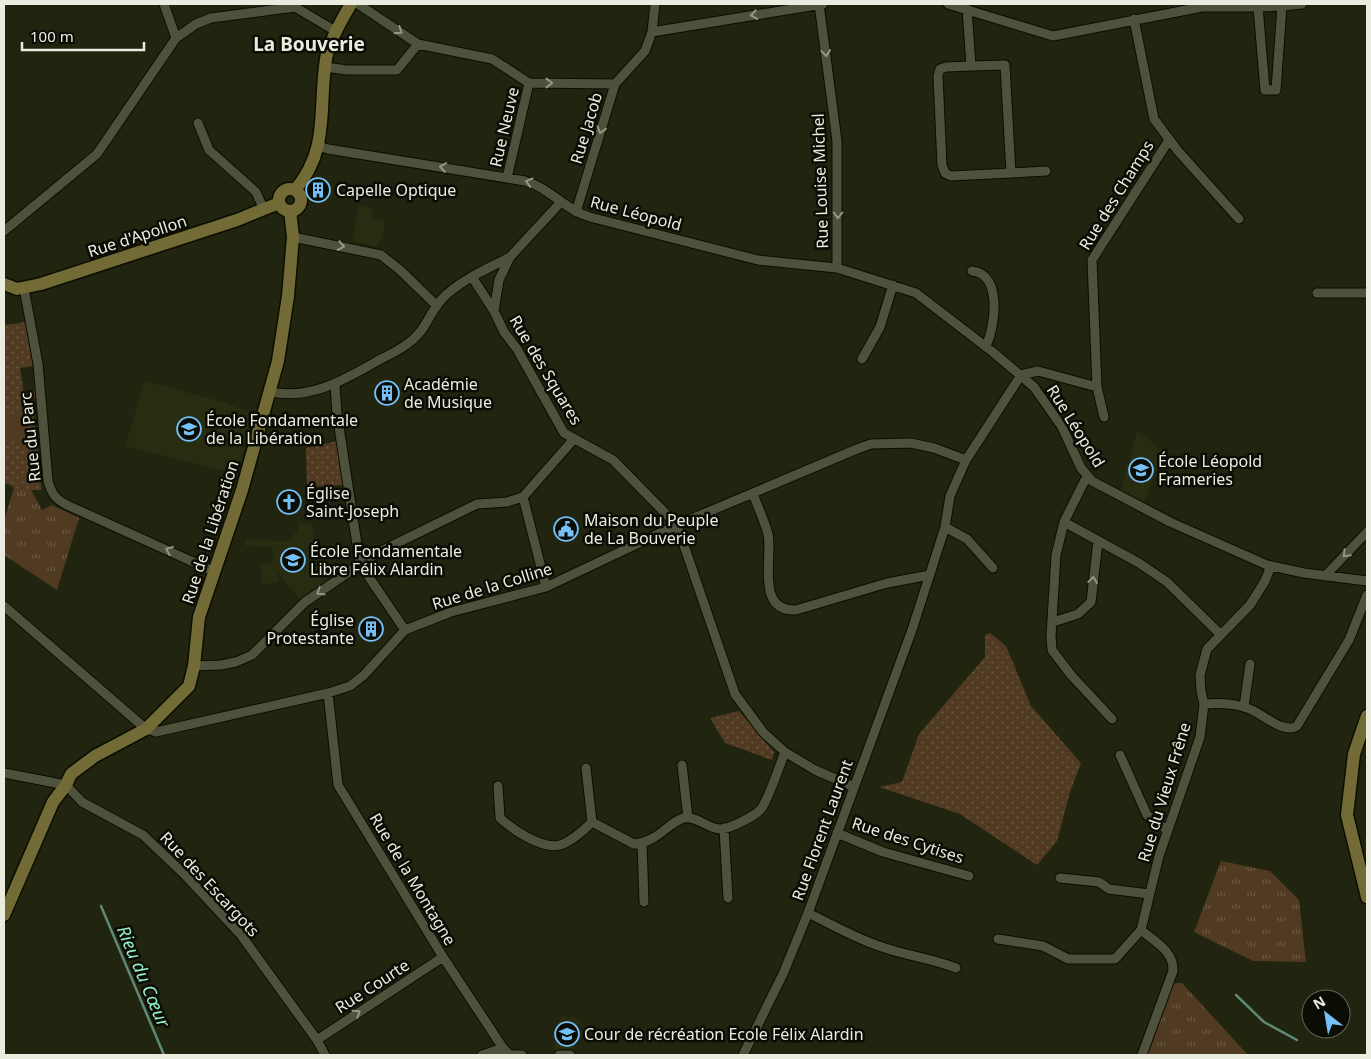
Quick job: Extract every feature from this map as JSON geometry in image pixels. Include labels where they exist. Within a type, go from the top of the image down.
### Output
[{"type":"street","points":[[164,4],[176,38]]},
{"type":"street","points":[[285,207],[296,209],[300,203],[300,196],[295,190],[312,167],[319,146],[327,55],[351,4]]},
{"type":"street","points":[[358,4],[418,44],[492,59],[529,83],[615,84]]},
{"type":"street","name":"Rue Jacob","points":[[576,212],[615,84],[645,51],[652,32],[655,4]]},
{"type":"street","points":[[652,32],[821,4]]},
{"type":"street","name":"Rue Louise Michel","points":[[821,4],[837,141],[837,268]]},
{"type":"street","points":[[948,4],[1053,36],[1202,5],[1258,7],[1302,4]]},
{"type":"street","points":[[1258,7],[1265,90],[1276,90],[1282,6]]},
{"type":"street","points":[[4,231],[97,154],[176,38],[196,24],[211,18],[295,7],[337,32]]},
{"type":"street","points":[[967,10],[971,66]]},
{"type":"street","points":[[1134,19],[1152,113],[1169,140],[1239,219]]},
{"type":"street","points":[[325,67],[347,70],[396,70],[418,44]]},
{"type":"street","points":[[1011,173],[1005,65],[946,66],[940,69],[938,76],[942,166],[945,173],[951,176],[1046,172]]},
{"type":"street","name":"Rue Neuve","points":[[507,178],[529,83]]},
{"type":"street","points":[[198,123],[209,150],[256,192],[264,210]]},
{"type":"street","name":"Rue des Champs","points":[[1104,417],[1097,387],[1092,260],[1169,140]]},
{"type":"street","name":"Rue Léopold","points":[[319,146],[538,185],[576,212],[758,260],[837,268],[893,285],[923,297],[986,346],[1034,387],[1047,404],[1087,476],[1097,484],[1170,522],[1271,566],[1325,576],[1367,581]]},
{"type":"street","name":"Rue des Squares","points":[[561,202],[510,257],[499,280],[494,312],[564,434],[613,460],[677,525]]},
{"type":"street","name":"Rue d'Apollon","points":[[4,284],[15,288],[24,288],[264,210],[285,207]]},
{"type":"street","name":"Rue de la Libération","points":[[4,915],[53,802],[66,786],[71,774],[95,756],[146,729],[189,686],[194,666],[199,616],[213,571],[236,510],[270,392],[284,331],[293,237],[285,207]]},
{"type":"street","points":[[293,237],[381,255],[400,270],[435,304]]},
{"type":"street","points":[[270,392],[284,394],[309,392],[335,385],[402,348],[421,332],[435,304],[449,292],[472,277],[510,257]]},
{"type":"street","points":[[972,271],[986,277],[994,300],[994,321],[986,346]]},
{"type":"street","points":[[472,277],[494,312]]},
{"type":"street","points":[[862,359],[880,327],[893,285]]},
{"type":"street","name":"Rue du Parc","points":[[24,288],[33,331],[48,481],[52,494],[56,499],[213,571]]},
{"type":"street","points":[[1317,293],[1367,293]]},
{"type":"street","points":[[1021,376],[1038,371],[1097,387]]},
{"type":"street","name":"Rue Florent Laurent","points":[[743,1055],[783,974],[808,913],[919,610],[945,527],[950,496],[966,460],[1021,376]]},
{"type":"street","points":[[335,385],[337,414],[360,564],[405,630]]},
{"type":"street","points":[[194,666],[236,662],[252,655],[305,602],[377,553],[477,504],[508,502],[523,497],[573,440]]},
{"type":"street","name":"Rue de la Colline","points":[[146,729],[156,732],[328,693],[350,686],[364,675],[405,630],[451,612],[546,587],[677,525],[871,444],[911,443],[934,448],[966,460]]},
{"type":"street","points":[[1087,476],[1064,522],[1056,555],[1052,650],[1071,675],[1112,719]]},
{"type":"street","points":[[754,494],[768,536],[770,589],[778,607],[784,610],[796,610],[888,582],[930,575]]},
{"type":"street","points":[[523,497],[546,587]]},
{"type":"street","points":[[1064,522],[1098,540],[1167,582],[1220,634]]},
{"type":"street","points":[[677,525],[735,694],[762,732],[785,752],[815,770],[854,787]]},
{"type":"street","points":[[945,527],[967,539],[994,568]]},
{"type":"street","points":[[1325,576],[1367,532]]},
{"type":"street","points":[[1053,622],[1078,614],[1091,602],[1098,540]]},
{"type":"street","name":"Rue du Vieux Frêne","points":[[1141,930],[1167,830],[1200,737],[1204,704],[1201,691],[1203,662],[1207,649],[1250,605],[1265,581],[1271,566]]},
{"type":"street","points":[[1204,704],[1244,707],[1290,729],[1298,725],[1349,640],[1367,595]]},
{"type":"street","points":[[4,606],[146,729]]},
{"type":"street","points":[[1244,707],[1250,664]]},
{"type":"street","name":"Rue de la Montagne","points":[[328,693],[338,785],[443,958],[503,1048]]},
{"type":"street","points":[[1367,716],[1354,754],[1347,815],[1367,897]]},
{"type":"street","points":[[592,822],[634,844],[650,841],[683,818],[694,818],[718,829],[731,827],[762,809],[785,752]]},
{"type":"street","points":[[1120,755],[1147,814],[1167,830]]},
{"type":"street","points":[[682,765],[688,818]]},
{"type":"street","points":[[586,768],[592,822]]},
{"type":"street","points":[[4,773],[66,786]]},
{"type":"street","name":"Rue des Escargots","points":[[66,786],[82,802],[143,836],[184,874],[242,935],[317,1040],[325,1055]]},
{"type":"street","points":[[498,786],[500,818],[511,828],[539,842],[557,846],[567,842],[592,822]]},
{"type":"street","points":[[724,828],[728,898]]},
{"type":"street","name":"Rue des Cytises","points":[[837,833],[883,852],[969,876]]},
{"type":"street","points":[[642,844],[644,902]]},
{"type":"street","points":[[1060,878],[1099,882],[1109,890],[1150,894]]},
{"type":"street","points":[[808,913],[865,941],[887,949],[933,959],[956,968]]},
{"type":"street","points":[[998,939],[1042,946],[1068,958],[1115,959],[1141,930],[1170,954],[1174,963],[1173,971],[1142,1055]]},
{"type":"street","name":"Rue Courte","points":[[317,1040],[443,958]]},
{"type":"street","points":[[482,1055],[503,1048],[510,1055],[522,1055]]},
{"type":"street","points":[[559,1055],[570,1055]]},
{"type":"shaded area","points":[[359,205],[373,208],[372,217],[385,221],[383,236],[377,247],[352,241]]},
{"type":"shaded area","name":"École Fondamentale de la Libération","points":[[145,381],[223,402],[252,413],[237,474],[125,446]]},
{"type":"shaded area","name":"École Léopold Frameries","points":[[1137,432],[1163,450],[1144,503],[1121,490]]},
{"type":"shaded area","name":"École Fondamentale Libre Félix Alardin","points":[[298,523],[313,524],[314,545],[306,547],[327,581],[300,600],[278,572],[278,582],[262,585],[261,565],[273,564],[272,547],[245,546],[246,540],[288,541],[298,530]]},
{"type":"shaded area","name":"Cour de récréation Ecole Félix Alardin","points":[[561,1016],[580,1019],[573,1049],[554,1050]]},
{"type":"green space","points":[[26,322],[33,366],[20,368],[24,393],[36,391],[37,397],[32,399],[41,490],[19,489],[4,482],[4,325]]},
{"type":"green space","points":[[34,411],[41,490],[31,490],[42,510],[52,505],[79,518],[57,590],[4,555],[4,521],[14,487],[4,482],[4,454]]},
{"type":"green space","points":[[27,414],[29,441],[4,443],[4,416]]},
{"type":"green space","points":[[338,441],[344,485],[307,487],[306,448]]},
{"type":"green space","points":[[990,633],[1006,646],[1031,706],[1081,763],[1070,792],[1057,841],[1037,865],[960,814],[879,787],[902,782],[919,734],[985,657],[985,635]]},
{"type":"green space","points":[[739,711],[774,752],[772,760],[725,743],[710,718]]},
{"type":"green space","points":[[1221,861],[1270,871],[1299,900],[1306,962],[1253,961],[1194,932]]},
{"type":"green space","points":[[1182,983],[1248,1055],[1145,1055],[1171,984]]},
{"type":"waterway","name":"Rieu du Cœur","points":[[101,906],[164,1055]]},
{"type":"waterway","points":[[1236,995],[1264,1022],[1297,1040]]},
{"type":"place","name":"Capelle Optique","points":[[318,190]]},
{"type":"place","name":"Académie de Musique","points":[[387,393]]},
{"type":"place","name":"École Fondamentale de la Libération","points":[[189,429]]},
{"type":"place","name":"École Léopold Frameries","points":[[1141,470]]},
{"type":"place","name":"Église Saint-Joseph","points":[[289,502]]},
{"type":"place","name":"Maison du Peuple de La Bouverie","points":[[566,529]]},
{"type":"place","name":"École Fondamentale Libre Félix Alardin","points":[[293,560]]},
{"type":"place","name":"Église Protestante","points":[[371,629]]},
{"type":"place","name":"Cour de récréation Ecole Félix Alardin","points":[[567,1034]]},
{"type":"district","name":"La Bouverie","points":[[309,44]]}]
